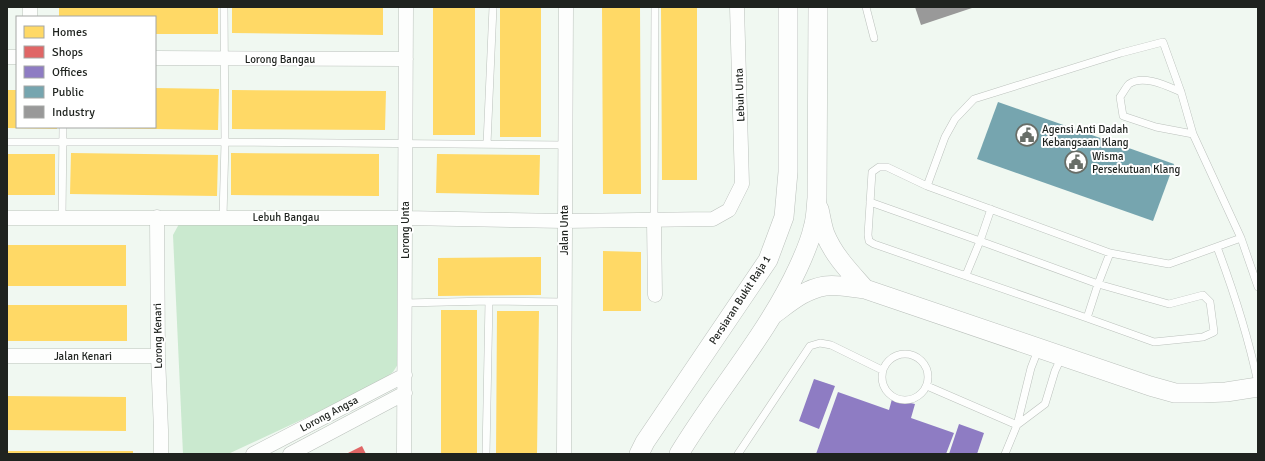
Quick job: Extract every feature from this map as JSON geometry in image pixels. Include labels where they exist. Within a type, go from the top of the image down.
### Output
[{"type":"street","name":"Lorong Unta","points":[[404,454],[406,7]]},
{"type":"street","name":"Jalan Unta","points":[[564,454],[566,7]]},
{"type":"street","name":"Lebuh Unta","points":[[737,7],[742,184]]},
{"type":"street","name":"Persiaran Bukit Raja 1","points":[[640,454],[645,442],[768,260],[784,217],[788,172],[788,7]]},
{"type":"street","points":[[679,454],[694,429],[774,314],[808,245],[814,227],[817,198],[818,7]]},
{"type":"street","name":"Lorong Bangau","points":[[156,58],[406,59]]},
{"type":"street","name":"Lebuh Bangau","points":[[7,218],[223,217],[564,220],[713,219],[729,210],[742,184]]},
{"type":"street","points":[[817,198],[825,233],[831,247],[844,266],[865,289]]},
{"type":"street","name":"Lorong Kenari","points":[[157,217],[158,356],[161,454]]},
{"type":"street","points":[[654,220],[655,295]]},
{"type":"street","points":[[774,314],[800,295],[825,286],[865,289],[1150,386],[1175,393],[1226,392],[1258,387]]},
{"type":"street","name":"Jalan Kenari","points":[[7,356],[158,356]]},
{"type":"street","name":"Lorong Angsa","points":[[253,454],[405,375]]},
{"type":"street","name":"Lorong Angsa","points":[[290,454],[405,393]]},
{"type":"lane","points":[[223,217],[225,142],[224,7]]},
{"type":"lane","points":[[487,144],[493,7]]},
{"type":"lane","points":[[654,220],[655,7]]},
{"type":"lane","points":[[866,7],[874,38]]},
{"type":"lane","points":[[927,186],[945,137],[955,119],[974,99],[1121,53],[1163,42],[1181,92],[1193,134],[1241,238],[1258,287]]},
{"type":"lane","points":[[1181,92],[1157,82],[1139,80],[1129,84],[1120,97],[1123,116],[1156,127],[1193,134]]},
{"type":"lane","points":[[62,217],[63,128]]},
{"type":"lane","points":[[7,142],[565,145]]},
{"type":"lane","points":[[870,202],[1098,284],[1169,304],[1203,295],[1210,302],[1214,332],[1203,337],[1154,342],[869,241],[868,235],[870,202],[872,172],[879,166],[887,167],[927,186],[1110,252],[1169,264],[1241,238]]},
{"type":"lane","points":[[966,275],[991,209]]},
{"type":"lane","points":[[1217,247],[1234,292],[1249,344],[1258,383]]},
{"type":"lane","points":[[1087,318],[1110,252]]},
{"type":"lane","points":[[405,303],[489,301],[564,302]]},
{"type":"lane","points":[[486,454],[489,301]]},
{"type":"lane","points":[[738,454],[810,346],[820,343],[832,345],[882,370]]},
{"type":"lane","points":[[1005,454],[1017,425],[1031,368],[1038,348]]},
{"type":"lane","points":[[898,354],[913,354],[920,358],[925,364],[929,378],[927,386],[923,392],[913,399],[901,400],[894,398],[883,386],[882,370],[886,363],[898,354]]},
{"type":"lane","points":[[1017,425],[1045,404],[1055,371],[1062,356]]},
{"type":"lane","points":[[927,386],[1017,425]]},
{"type":"green space","points":[[395,220],[400,227],[400,361],[393,372],[376,385],[228,454],[183,454],[173,235],[179,224]]},
{"type":"building: Homes","points":[[59,7],[218,7],[218,34],[156,34],[156,16],[59,16]]},
{"type":"building: Homes","points":[[232,7],[383,7],[383,35],[232,33]]},
{"type":"building: Homes","points":[[433,7],[475,7],[475,135],[433,135]]},
{"type":"building: Homes","points":[[500,7],[541,7],[541,137],[500,137]]},
{"type":"building: Homes","points":[[602,7],[640,7],[641,194],[603,194]]},
{"type":"building: Homes","points":[[661,7],[697,7],[697,180],[662,180]]},
{"type":"building: Homes","points":[[156,88],[219,89],[218,130],[95,128],[156,128]]},
{"type":"building: Homes","points":[[7,90],[16,90],[16,128],[57,129],[7,128]]},
{"type":"building: Homes","points":[[232,90],[386,91],[385,130],[232,129]]},
{"type":"building: Homes","points":[[71,153],[218,155],[217,196],[70,194]]},
{"type":"building: Homes","points":[[231,153],[379,154],[379,196],[231,195]]},
{"type":"building: Homes","points":[[7,154],[55,154],[55,195],[7,195]]},
{"type":"building: Homes","points":[[437,154],[540,155],[539,195],[436,193]]},
{"type":"building: Homes","points":[[7,245],[126,245],[126,286],[7,286]]},
{"type":"building: Homes","points":[[603,251],[641,252],[641,311],[603,311]]},
{"type":"building: Homes","points":[[541,257],[541,295],[438,296],[438,258]]},
{"type":"building: Homes","points":[[7,305],[127,305],[127,341],[7,341]]},
{"type":"building: Homes","points":[[441,310],[477,310],[477,454],[441,454]]},
{"type":"building: Homes","points":[[497,311],[539,311],[537,454],[496,454]]},
{"type":"building: Homes","points":[[7,396],[126,397],[126,431],[7,430]]},
{"type":"building: Homes","points":[[7,451],[133,451],[133,454],[7,454]]},
{"type":"building: Shops","points":[[362,446],[366,454],[346,454]]},
{"type":"building: Offices","points":[[814,379],[835,386],[819,429],[799,421]]},
{"type":"building: Offices","points":[[838,392],[889,410],[892,399],[915,404],[911,418],[954,433],[946,454],[816,454]]},
{"type":"building: Offices","points":[[959,424],[984,433],[977,454],[949,454]]},
{"type":"building: Public","name":"Wisma Persekutuan Klang","points":[[998,102],[1174,164],[1153,221],[977,159]]},
{"type":"building: Industry","points":[[915,7],[975,7],[921,25]]},
{"type":"place","name":"Agensi Anti Dadah Kebangsaan Klang","points":[[1027,135]]},
{"type":"place","name":"Wisma Persekutuan Klang","points":[[1076,162]]}]
